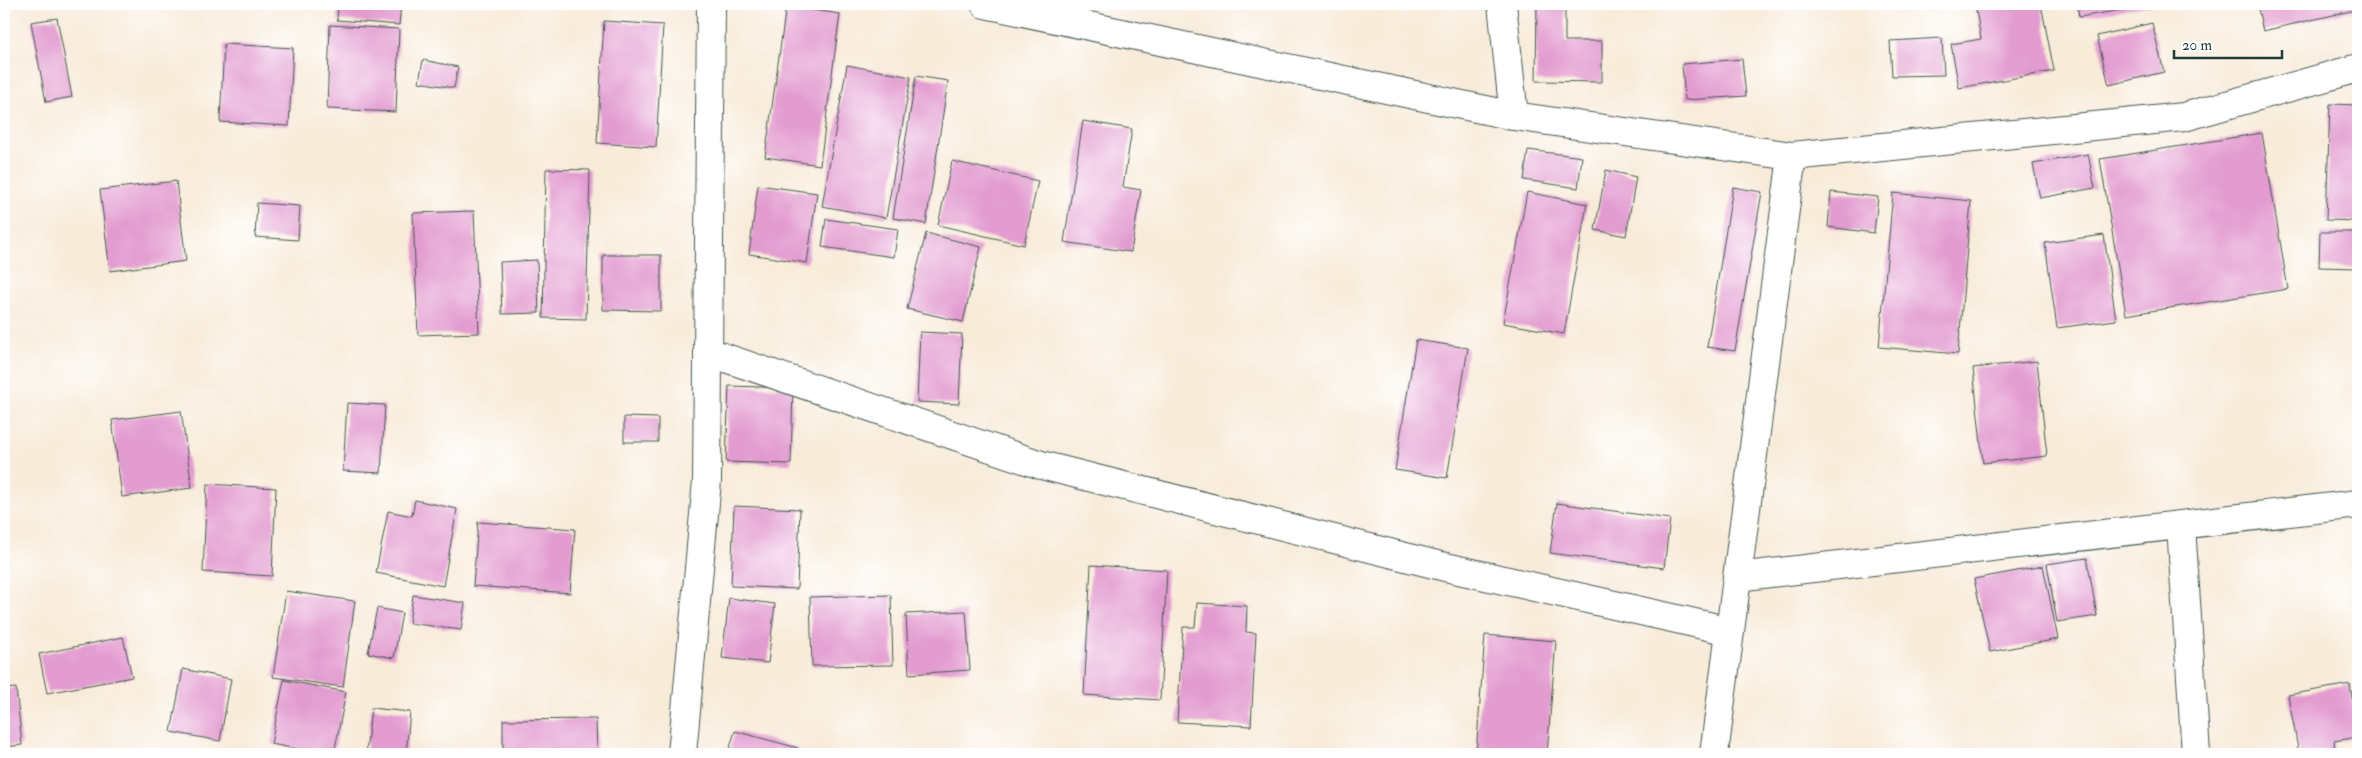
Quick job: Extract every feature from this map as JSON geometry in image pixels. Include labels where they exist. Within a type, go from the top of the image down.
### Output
[{"type":"street","points":[[682,754],[707,481],[711,4]]},
{"type":"street","points":[[1502,4],[1514,116]]},
{"type":"street","points":[[998,5],[1514,116],[1792,156],[2184,117],[2358,68]]},
{"type":"street","points":[[1714,754],[1792,156]]},
{"type":"street","points":[[708,352],[1041,465],[1441,566],[1730,631]]},
{"type":"street","points":[[1737,577],[2358,504]]},
{"type":"street","points":[[2181,526],[2196,754]]},
{"type":"building","points":[[338,4],[401,4],[399,25],[337,20]]},
{"type":"building","points":[[1537,4],[1565,4],[1565,41],[1602,41],[1602,82],[1536,81]]},
{"type":"building","points":[[1975,4],[2041,4],[2054,71],[1959,88],[1951,44],[1981,39]]},
{"type":"building","points":[[2077,4],[2152,4],[2152,5],[2079,17]]},
{"type":"building","points":[[2257,4],[2353,4],[2355,10],[2263,31]]},
{"type":"building","points":[[786,6],[840,14],[820,165],[765,157]]},
{"type":"building","points":[[57,18],[72,97],[46,102],[31,22]]},
{"type":"building","points":[[604,21],[663,25],[656,147],[597,143]]},
{"type":"building","points":[[2152,23],[2164,72],[2109,85],[2097,36]]},
{"type":"building","points":[[330,25],[399,29],[396,112],[327,109]]},
{"type":"building","points":[[1942,38],[1944,75],[1892,76],[1890,41]]},
{"type":"building","points":[[224,44],[293,48],[289,126],[220,122]]},
{"type":"building","points":[[1742,59],[1746,96],[1685,100],[1682,64]]},
{"type":"building","points":[[423,60],[458,67],[454,88],[419,82]]},
{"type":"building","points":[[847,65],[911,77],[886,218],[822,206]]},
{"type":"building","points":[[916,76],[948,81],[926,224],[893,218]]},
{"type":"building","points":[[2330,104],[2358,105],[2358,221],[2326,220]]},
{"type":"building","points":[[1083,121],[1132,129],[1123,187],[1141,190],[1131,252],[1064,242]]},
{"type":"building","points":[[2262,133],[2288,289],[2126,315],[2100,159]]},
{"type":"building","points":[[1528,150],[1582,157],[1578,188],[1524,180]]},
{"type":"building","points":[[2088,154],[2095,188],[2040,198],[2033,164]]},
{"type":"building","points":[[952,161],[1038,181],[1024,245],[938,225]]},
{"type":"building","points":[[546,169],[590,170],[586,319],[543,318]]},
{"type":"building","points":[[1606,170],[1636,177],[1626,236],[1595,230]]},
{"type":"building","points":[[176,181],[186,261],[110,271],[100,190]]},
{"type":"building","points":[[758,185],[817,193],[807,263],[749,254]]},
{"type":"building","points":[[1733,187],[1762,192],[1735,351],[1707,347]]},
{"type":"building","points":[[1527,192],[1587,204],[1564,334],[1503,323]]},
{"type":"building","points":[[1831,192],[1878,197],[1874,233],[1828,227]]},
{"type":"building","points":[[1893,193],[1971,201],[1958,354],[1879,347]]},
{"type":"building","points":[[257,203],[300,206],[298,240],[255,237]]},
{"type":"building","points":[[474,211],[479,333],[418,335],[413,213]]},
{"type":"building","points":[[826,219],[898,229],[894,257],[822,247]]},
{"type":"building","points":[[2320,232],[2357,232],[2356,268],[2319,267]]},
{"type":"building","points":[[926,233],[981,247],[963,322],[907,309]]},
{"type":"building","points":[[2104,235],[2116,320],[2057,328],[2045,243]]},
{"type":"building","points":[[603,255],[661,255],[661,311],[603,310]]},
{"type":"building","points":[[537,260],[539,313],[502,314],[500,262]]},
{"type":"building","points":[[920,332],[962,334],[959,404],[917,402]]},
{"type":"building","points":[[1416,340],[1468,348],[1447,478],[1395,470]]},
{"type":"building","points":[[2037,361],[2047,456],[1983,463],[1973,368]]},
{"type":"building","points":[[729,386],[793,388],[791,464],[726,462]]},
{"type":"building","points":[[347,403],[385,405],[381,473],[343,471]]},
{"type":"building","points":[[181,411],[192,488],[122,497],[112,420]]},
{"type":"building","points":[[624,417],[658,418],[658,442],[624,442]]},
{"type":"building","points":[[207,484],[276,488],[272,576],[203,572]]},
{"type":"building","points":[[415,500],[457,509],[443,586],[376,573],[388,511],[412,516]]},
{"type":"building","points":[[1557,503],[1670,519],[1664,568],[1550,553]]},
{"type":"building","points":[[734,506],[800,509],[797,589],[731,586]]},
{"type":"building","points":[[478,522],[575,529],[570,593],[473,586]]},
{"type":"building","points":[[2087,558],[2097,616],[2057,622],[2047,564]]},
{"type":"building","points":[[1091,565],[1167,570],[1160,700],[1084,695]]},
{"type":"building","points":[[2043,566],[2058,639],[1990,652],[1974,579]]},
{"type":"building","points":[[286,591],[355,601],[343,687],[273,677]]},
{"type":"building","points":[[413,595],[465,603],[461,630],[409,623]]},
{"type":"building","points":[[891,595],[893,665],[812,666],[810,597]]},
{"type":"building","points":[[729,598],[775,604],[768,663],[722,658]]},
{"type":"building","points":[[1197,603],[1247,606],[1246,632],[1256,633],[1251,726],[1177,722],[1183,627],[1195,627]]},
{"type":"building","points":[[377,608],[402,613],[394,658],[368,653]]},
{"type":"building","points":[[966,611],[970,670],[909,674],[906,614]]},
{"type":"building","points":[[1485,635],[1556,641],[1547,754],[1476,754]]},
{"type":"building","points":[[123,637],[132,677],[47,693],[39,654]]},
{"type":"building","points":[[183,669],[231,679],[220,741],[171,732]]},
{"type":"building","points":[[284,680],[346,692],[334,754],[323,754],[271,744]]},
{"type":"building","points":[[2350,684],[2358,737],[2334,741],[2335,750],[2299,754],[2288,695]]},
{"type":"building","points":[[16,688],[22,745],[4,747],[4,689]]},
{"type":"building","points":[[371,708],[410,712],[406,754],[366,754]]},
{"type":"building","points":[[596,719],[597,754],[503,754],[503,720]]},
{"type":"building","points":[[735,731],[798,748],[796,754],[728,754]]}]
